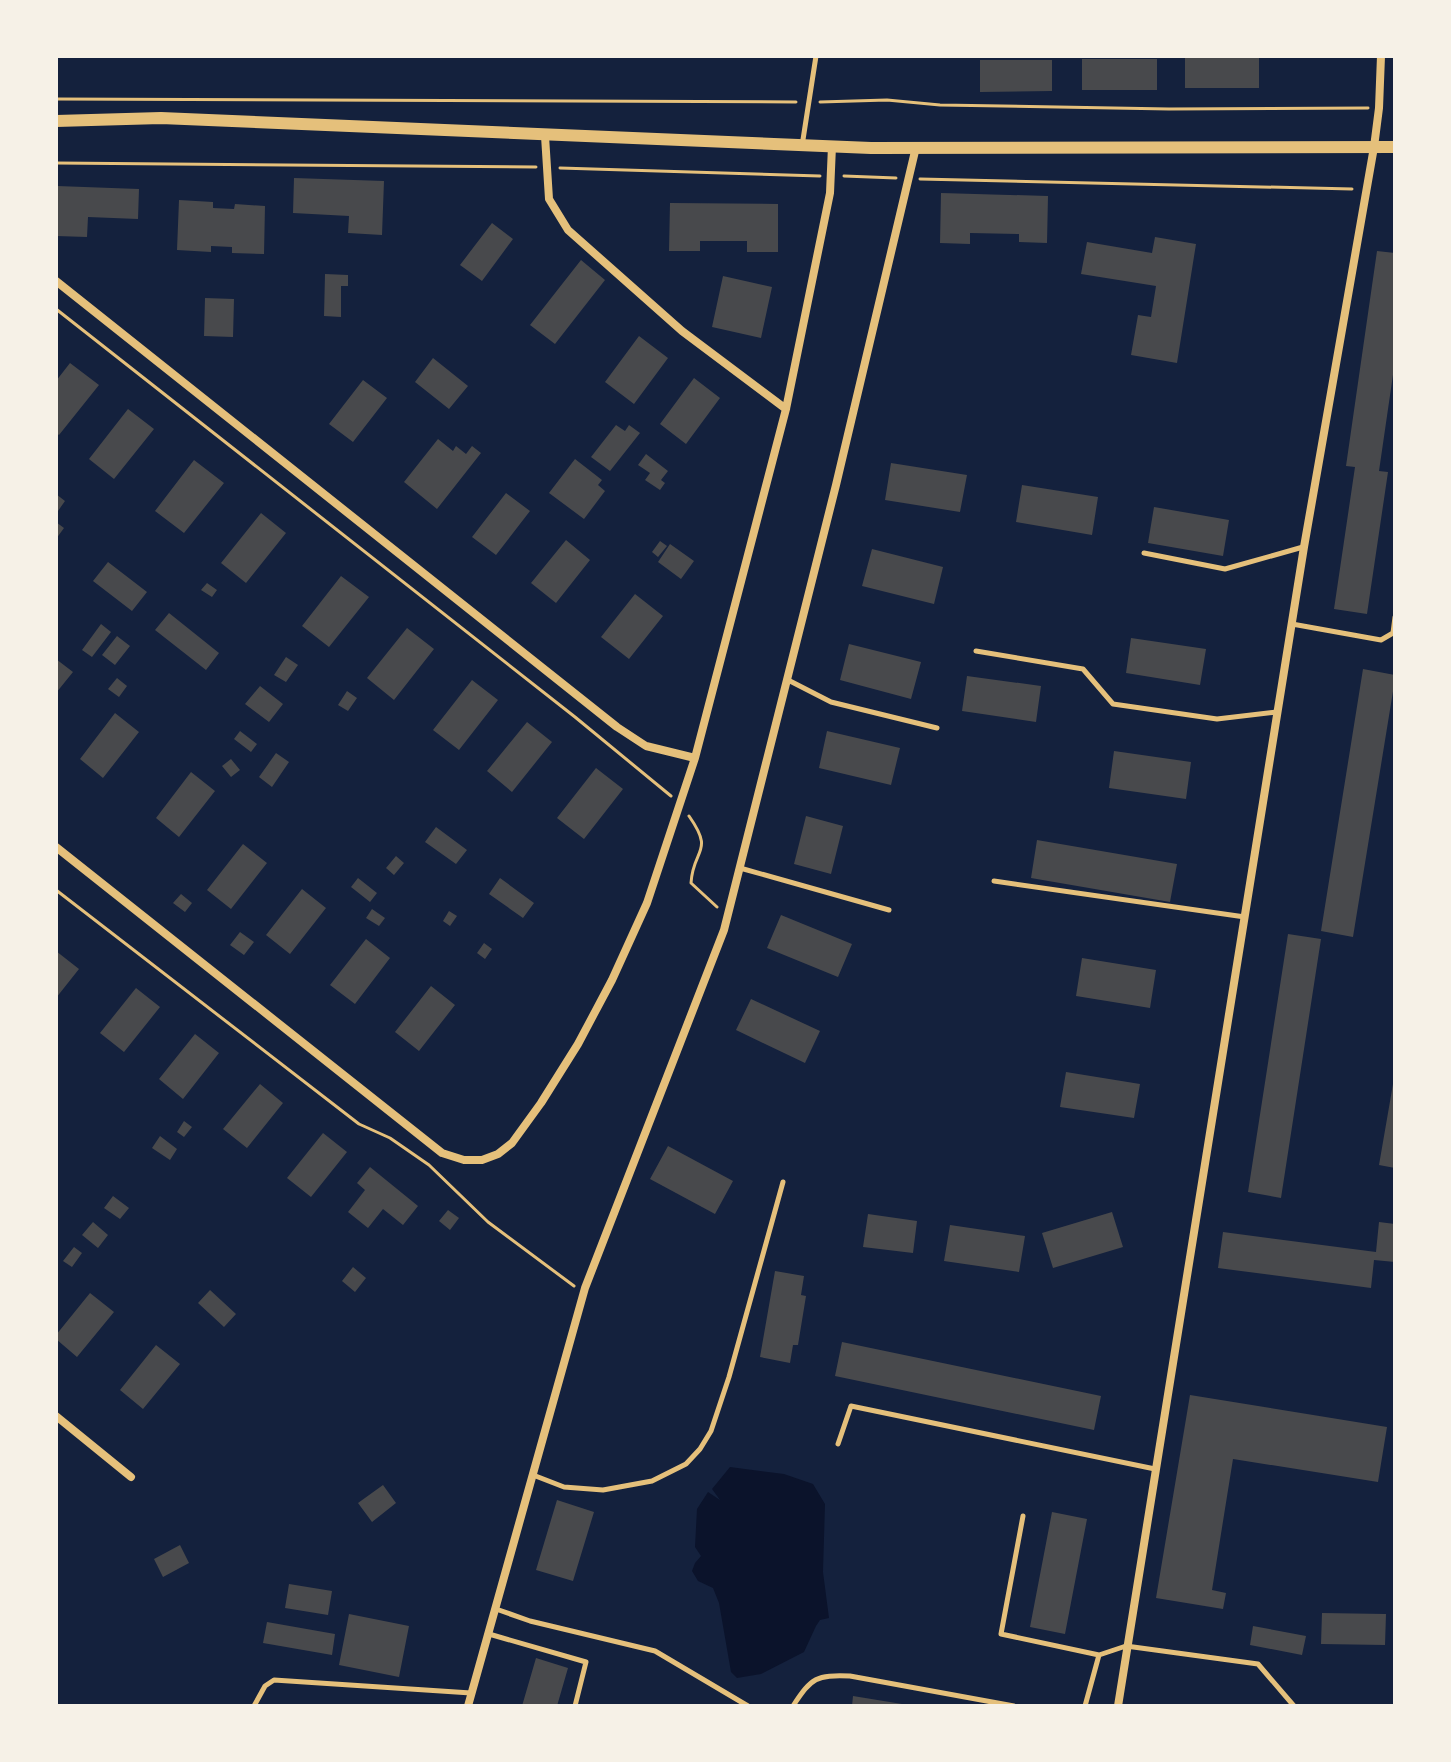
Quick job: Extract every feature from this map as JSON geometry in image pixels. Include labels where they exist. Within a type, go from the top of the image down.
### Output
[{"type":"street","points":[[1118,1706],[1304,547],[1374,147],[1381,56]]},
{"type":"street","points":[[56,121],[161,118],[802,147],[1395,147]]},
{"type":"street","points":[[545,136],[549,199],[568,230],[682,331],[786,409]]},
{"type":"street","points":[[56,847],[442,1153],[464,1160],[482,1160],[498,1154],[512,1143],[578,1044],[612,980],[667,850],[695,758],[786,409],[830,193],[832,146]]},
{"type":"street","points":[[468,1706],[584,1293],[727,916],[916,147]]},
{"type":"street","points":[[56,281],[617,727],[646,746],[695,758]]},
{"type":"street","points":[[56,1416],[131,1477]]},
{"type":"lane","points":[[802,147],[816,56]]},
{"type":"lane","points":[[1144,553],[1225,569],[1304,547]]},
{"type":"lane","points":[[1292,624],[1381,640],[1393,633],[1395,617]]},
{"type":"lane","points":[[976,651],[1083,669],[1113,704],[1217,719],[1278,712]]},
{"type":"lane","points":[[787,679],[831,702],[937,728]]},
{"type":"lane","points":[[739,868],[889,910]]},
{"type":"lane","points":[[994,881],[1246,917]]},
{"type":"lane","points":[[532,1475],[564,1487],[603,1490],[652,1481],[686,1464],[700,1449],[711,1431],[729,1377],[783,1182]]},
{"type":"lane","points":[[838,1444],[851,1406],[1155,1469]]},
{"type":"lane","points":[[1023,1516],[1001,1634],[1099,1655],[1126,1646],[1258,1664],[1294,1706]]},
{"type":"lane","points":[[495,1609],[530,1621],[655,1651],[748,1706]]},
{"type":"lane","points":[[489,1634],[586,1662],[575,1706]]},
{"type":"lane","points":[[1085,1706],[1099,1655]]},
{"type":"lane","points":[[793,1706],[808,1683],[823,1675],[850,1676],[1014,1706]]},
{"type":"lane","points":[[254,1706],[265,1686],[274,1680],[472,1694]]},
{"type":"path","points":[[56,99],[887,100],[940,105],[1169,109],[1379,108]]},
{"type":"path","points":[[56,163],[546,167],[1367,190]]},
{"type":"path","points":[[56,309],[563,707],[680,803],[702,835],[703,846],[691,883],[727,916]]},
{"type":"path","points":[[56,890],[359,1124],[390,1138],[429,1165],[488,1222],[584,1293]]},
{"type":"water","points":[[730,1467],[784,1474],[813,1484],[825,1504],[823,1572],[829,1618],[820,1620],[804,1652],[761,1674],[737,1678],[731,1672],[719,1603],[713,1588],[698,1581],[692,1571],[701,1556],[695,1547],[697,1509],[708,1492],[720,1500],[712,1489]]},
{"type":"building","points":[[1185,57],[1259,58],[1259,88],[1185,88]]},
{"type":"building","points":[[1082,59],[1157,59],[1157,90],[1082,90]]},
{"type":"building","points":[[980,60],[1052,60],[1052,91],[980,92]]},
{"type":"building","points":[[294,178],[384,181],[382,235],[348,233],[349,216],[293,213]]},
{"type":"building","points":[[57,186],[139,189],[138,219],[88,217],[87,237],[56,236]]},
{"type":"building","points":[[941,193],[1048,196],[1047,243],[1019,242],[1019,234],[970,233],[970,244],[940,243]]},
{"type":"building","points":[[179,200],[213,202],[213,208],[234,209],[235,204],[265,206],[264,254],[232,253],[232,247],[211,246],[211,252],[177,250]]},
{"type":"building","points":[[670,203],[778,204],[778,252],[747,252],[747,241],[700,241],[700,251],[669,251]]},
{"type":"building","points":[[492,223],[513,239],[482,281],[460,265]]},
{"type":"building","points":[[1155,237],[1196,244],[1177,363],[1131,355],[1138,315],[1151,317],[1156,286],[1081,274],[1087,242],[1152,253]]},
{"type":"building","points":[[1377,251],[1395,253],[1395,361],[1379,471],[1388,472],[1367,614],[1334,609],[1355,467],[1346,466]]},
{"type":"building","points":[[581,260],[605,280],[555,344],[530,325]]},
{"type":"building","points":[[325,274],[348,275],[348,286],[341,286],[341,317],[324,316]]},
{"type":"building","points":[[723,276],[772,287],[761,338],[712,327]]},
{"type":"building","points":[[205,298],[234,299],[233,337],[204,336]]},
{"type":"building","points":[[639,336],[668,358],[634,404],[605,382]]},
{"type":"building","points":[[433,358],[468,386],[449,409],[415,382]]},
{"type":"building","points":[[70,363],[99,385],[59,435],[56,433],[56,381]]},
{"type":"building","points":[[694,378],[720,398],[686,444],[660,424]]},
{"type":"building","points":[[363,380],[387,398],[353,442],[329,424]]},
{"type":"building","points":[[128,409],[154,429],[114,479],[89,459]]},
{"type":"building","points":[[616,425],[625,431],[629,425],[640,433],[610,471],[591,457]]},
{"type":"building","points":[[438,439],[453,451],[456,446],[466,454],[472,446],[481,453],[437,509],[404,482]]},
{"type":"building","points":[[646,454],[668,471],[661,480],[665,483],[660,490],[645,480],[650,473],[638,465]]},
{"type":"building","points":[[575,459],[602,480],[598,485],[605,491],[584,519],[549,493]]},
{"type":"building","points":[[194,460],[224,483],[184,533],[155,511]]},
{"type":"building","points":[[891,463],[967,475],[960,512],[885,500]]},
{"type":"building","points":[[1022,485],[1098,497],[1092,535],[1016,522]]},
{"type":"building","points":[[506,493],[530,511],[496,555],[472,537]]},
{"type":"building","points":[[56,494],[65,501],[58,511],[56,509]]},
{"type":"building","points":[[1154,507],[1229,520],[1223,556],[1148,543]]},
{"type":"building","points":[[261,513],[286,533],[246,583],[221,563]]},
{"type":"building","points":[[56,522],[64,528],[56,539]]},
{"type":"building","points":[[566,540],[590,560],[556,603],[531,583]]},
{"type":"building","points":[[660,541],[667,546],[658,557],[652,552]]},
{"type":"building","points":[[670,544],[694,561],[681,579],[658,562]]},
{"type":"building","points":[[872,549],[943,567],[934,604],[862,586]]},
{"type":"building","points":[[108,562],[147,592],[132,611],[93,581]]},
{"type":"building","points":[[341,576],[369,597],[329,647],[302,626]]},
{"type":"building","points":[[207,583],[217,590],[212,597],[201,590]]},
{"type":"building","points":[[635,594],[663,616],[629,659],[601,637]]},
{"type":"building","points":[[169,613],[219,653],[206,670],[155,630]]},
{"type":"building","points":[[101,624],[111,632],[92,657],[82,650]]},
{"type":"building","points":[[407,628],[434,649],[394,700],[367,678]]},
{"type":"building","points":[[117,636],[130,646],[115,665],[102,655]]},
{"type":"building","points":[[1131,638],[1206,649],[1200,685],[1126,673]]},
{"type":"building","points":[[849,644],[921,662],[911,699],[840,680]]},
{"type":"building","points":[[286,657],[298,665],[286,682],[274,675]]},
{"type":"building","points":[[56,659],[73,672],[56,693]]},
{"type":"building","points":[[1363,669],[1395,675],[1395,679],[1353,937],[1321,931]]},
{"type":"building","points":[[967,676],[1041,686],[1036,722],[962,711]]},
{"type":"building","points":[[117,678],[127,686],[119,697],[108,689]]},
{"type":"building","points":[[472,680],[498,700],[459,750],[433,730]]},
{"type":"building","points":[[260,686],[283,704],[269,722],[245,704]]},
{"type":"building","points":[[347,691],[357,698],[348,711],[338,705]]},
{"type":"building","points":[[115,713],[139,732],[103,778],[80,759]]},
{"type":"building","points":[[527,722],[552,742],[512,792],[487,771]]},
{"type":"building","points":[[240,731],[257,744],[251,752],[234,739]]},
{"type":"building","points":[[827,731],[900,748],[891,785],[819,768]]},
{"type":"building","points":[[1114,751],[1191,762],[1186,799],[1109,788]]},
{"type":"building","points":[[276,753],[289,762],[272,787],[259,777]]},
{"type":"building","points":[[231,759],[240,770],[231,777],[222,766]]},
{"type":"building","points":[[596,768],[623,789],[584,839],[557,818]]},
{"type":"building","points":[[191,772],[215,791],[179,837],[156,818]]},
{"type":"building","points":[[806,816],[843,826],[831,874],[794,864]]},
{"type":"building","points":[[436,827],[467,850],[456,864],[425,842]]},
{"type":"building","points":[[1037,840],[1177,864],[1170,902],[1031,878]]},
{"type":"building","points":[[243,844],[267,863],[231,909],[207,890]]},
{"type":"building","points":[[396,856],[404,863],[394,875],[386,868]]},
{"type":"building","points":[[358,878],[377,893],[370,902],[351,887]]},
{"type":"building","points":[[500,878],[534,903],[523,918],[489,894]]},
{"type":"building","points":[[302,889],[326,908],[290,954],[266,935]]},
{"type":"building","points":[[181,894],[192,903],[185,912],[173,903]]},
{"type":"building","points":[[372,909],[385,918],[379,926],[366,918]]},
{"type":"building","points":[[449,911],[457,916],[450,926],[443,921]]},
{"type":"building","points":[[781,915],[852,944],[838,977],[767,948]]},
{"type":"building","points":[[240,932],[254,942],[244,955],[230,945]]},
{"type":"building","points":[[1288,934],[1321,939],[1281,1198],[1248,1192]]},
{"type":"building","points":[[366,939],[390,958],[355,1004],[330,985]]},
{"type":"building","points":[[484,943],[492,949],[485,959],[477,953]]},
{"type":"building","points":[[56,951],[79,969],[56,998]]},
{"type":"building","points":[[1082,958],[1156,970],[1150,1008],[1076,996]]},
{"type":"building","points":[[431,986],[455,1005],[419,1051],[395,1032]]},
{"type":"building","points":[[136,988],[160,1007],[124,1052],[100,1033]]},
{"type":"building","points":[[751,999],[820,1031],[805,1063],[736,1030]]},
{"type":"building","points":[[195,1034],[219,1053],[183,1099],[159,1079]]},
{"type":"building","points":[[1066,1072],[1140,1084],[1134,1118],[1060,1107]]},
{"type":"building","points":[[260,1084],[283,1103],[247,1148],[223,1129]]},
{"type":"building","points":[[1395,1084],[1395,1168],[1379,1165]]},
{"type":"building","points":[[184,1121],[192,1127],[184,1137],[177,1132]]},
{"type":"building","points":[[323,1133],[347,1152],[311,1197],[287,1178]]},
{"type":"building","points":[[160,1136],[177,1149],[170,1160],[152,1148]]},
{"type":"building","points":[[668,1146],[733,1181],[715,1214],[650,1179]]},
{"type":"building","points":[[370,1167],[418,1206],[403,1225],[383,1209],[368,1228],[348,1212],[365,1190],[357,1183]]},
{"type":"building","points":[[113,1196],[129,1208],[120,1219],[104,1208]]},
{"type":"building","points":[[448,1210],[459,1218],[450,1230],[439,1221]]},
{"type":"building","points":[[1112,1212],[1123,1247],[1053,1268],[1042,1233]]},
{"type":"building","points":[[868,1214],[917,1221],[913,1253],[863,1247]]},
{"type":"building","points":[[93,1222],[108,1235],[98,1248],[82,1235]]},
{"type":"building","points":[[1379,1222],[1395,1224],[1395,1262],[1374,1260],[1371,1288],[1218,1268],[1223,1232],[1376,1252]]},
{"type":"building","points":[[950,1225],[1025,1236],[1019,1272],[944,1261]]},
{"type":"building","points":[[74,1247],[82,1253],[72,1267],[63,1261]]},
{"type":"building","points":[[353,1267],[366,1278],[355,1292],[342,1281]]},
{"type":"building","points":[[775,1271],[804,1276],[801,1295],[806,1296],[798,1345],[793,1345],[790,1363],[760,1357]]},
{"type":"building","points":[[210,1290],[236,1314],[224,1327],[198,1303]]},
{"type":"building","points":[[90,1293],[114,1312],[77,1357],[56,1339],[56,1335]]},
{"type":"building","points":[[842,1342],[1101,1396],[1094,1430],[835,1376]]},
{"type":"building","points":[[156,1345],[180,1364],[143,1409],[120,1390]]},
{"type":"building","points":[[1190,1395],[1387,1427],[1378,1482],[1233,1459],[1212,1590],[1226,1593],[1223,1609],[1156,1598]]},
{"type":"building","points":[[383,1485],[396,1503],[372,1522],[358,1503]]},
{"type":"building","points":[[557,1500],[594,1512],[573,1581],[536,1570]]},
{"type":"building","points":[[1052,1512],[1087,1519],[1065,1634],[1030,1627]]},
{"type":"building","points":[[180,1545],[189,1563],[163,1577],[154,1559]]},
{"type":"building","points":[[289,1584],[332,1591],[328,1615],[285,1608]]},
{"type":"building","points":[[1322,1613],[1386,1614],[1385,1645],[1321,1644]]},
{"type":"building","points":[[349,1614],[409,1626],[399,1677],[339,1665]]},
{"type":"building","points":[[267,1622],[335,1634],[332,1655],[263,1643]]},
{"type":"building","points":[[1253,1626],[1306,1636],[1302,1655],[1250,1645]]},
{"type":"building","points":[[536,1658],[568,1668],[557,1706],[522,1706]]},
{"type":"building","points":[[853,1696],[902,1704],[902,1706],[852,1706]]}]
